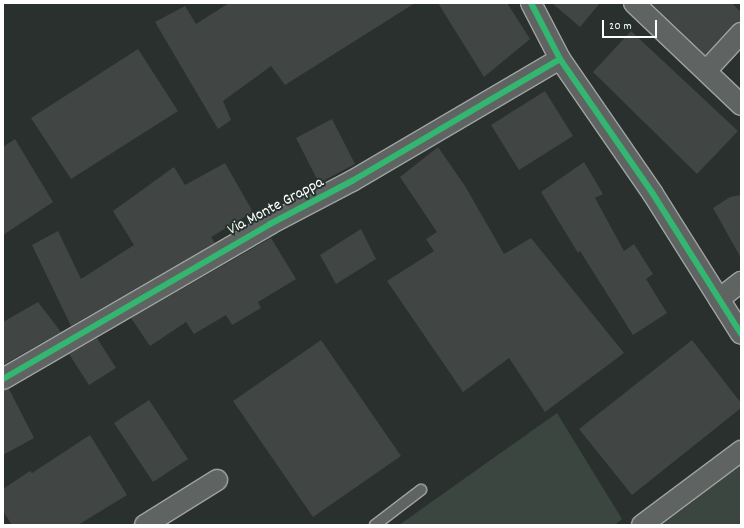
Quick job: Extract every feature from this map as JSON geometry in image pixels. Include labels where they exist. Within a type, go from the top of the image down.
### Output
[{"type":"street","points":[[531,3],[560,58],[653,194],[741,334]]},
{"type":"street","points":[[634,3],[706,71],[739,98]]},
{"type":"street","points":[[706,71],[741,33]]},
{"type":"street","name":"Via Monte Grappa","points":[[3,379],[270,224],[352,181],[560,58]]},
{"type":"street","points":[[719,299],[741,282]]},
{"type":"street","points":[[642,525],[741,451]]},
{"type":"street","points":[[144,525],[217,480]]},
{"type":"lane","points":[[375,525],[421,490]]},
{"type":"shaded area","points":[[557,413],[622,519],[615,525],[399,525]]},
{"type":"shaded area","points":[[741,465],[741,525],[662,525]]},
{"type":"building","points":[[229,3],[415,3],[285,85],[271,66],[223,101],[231,120],[218,129],[155,22],[185,6],[196,24]]},
{"type":"building","points":[[438,3],[507,3],[530,39],[484,77]]},
{"type":"building","points":[[552,3],[600,3],[580,27]]},
{"type":"building","points":[[651,3],[732,3],[741,12],[741,22],[733,25],[705,55]]},
{"type":"building","points":[[631,31],[738,131],[697,174],[593,72]]},
{"type":"building","points":[[138,49],[178,111],[71,179],[31,118]]},
{"type":"building","points":[[545,91],[573,136],[519,170],[491,125]]},
{"type":"building","points":[[332,119],[355,164],[319,183],[296,138]]},
{"type":"building","points":[[15,139],[53,202],[3,235],[3,147]]},
{"type":"building","points":[[438,147],[465,186],[504,254],[531,238],[624,353],[545,412],[509,358],[463,392],[387,281],[434,251],[426,239],[437,232],[400,177]]},
{"type":"building","points":[[584,162],[603,194],[595,198],[624,251],[634,244],[653,274],[646,279],[667,313],[633,335],[580,251],[578,253],[541,192]]},
{"type":"building","points":[[225,163],[253,212],[211,237],[215,243],[71,326],[32,245],[58,231],[81,279],[134,245],[113,211],[174,167],[185,185]]},
{"type":"building","points":[[741,195],[741,258],[713,208],[730,197]]},
{"type":"building","points":[[361,229],[376,259],[336,284],[320,255]]},
{"type":"building","points":[[271,238],[296,279],[258,302],[261,308],[232,325],[226,315],[194,334],[186,322],[150,346],[131,318]]},
{"type":"building","points":[[38,302],[61,332],[3,365],[3,322]]},
{"type":"building","points":[[97,338],[116,368],[89,385],[69,354]]},
{"type":"building","points":[[321,340],[401,456],[313,517],[233,401]]},
{"type":"building","points":[[692,340],[741,403],[741,408],[632,495],[579,429]]},
{"type":"building","points":[[9,389],[34,438],[3,455],[3,390]]},
{"type":"building","points":[[149,400],[188,459],[153,482],[114,423]]},
{"type":"building","points":[[90,435],[127,495],[78,525],[12,525],[3,511],[3,489],[30,471],[32,473]]},
{"type":"cycle path","points":[[531,3],[560,59],[653,194],[741,334]]},
{"type":"cycle path","points":[[3,379],[270,224],[352,181],[560,59]]}]
